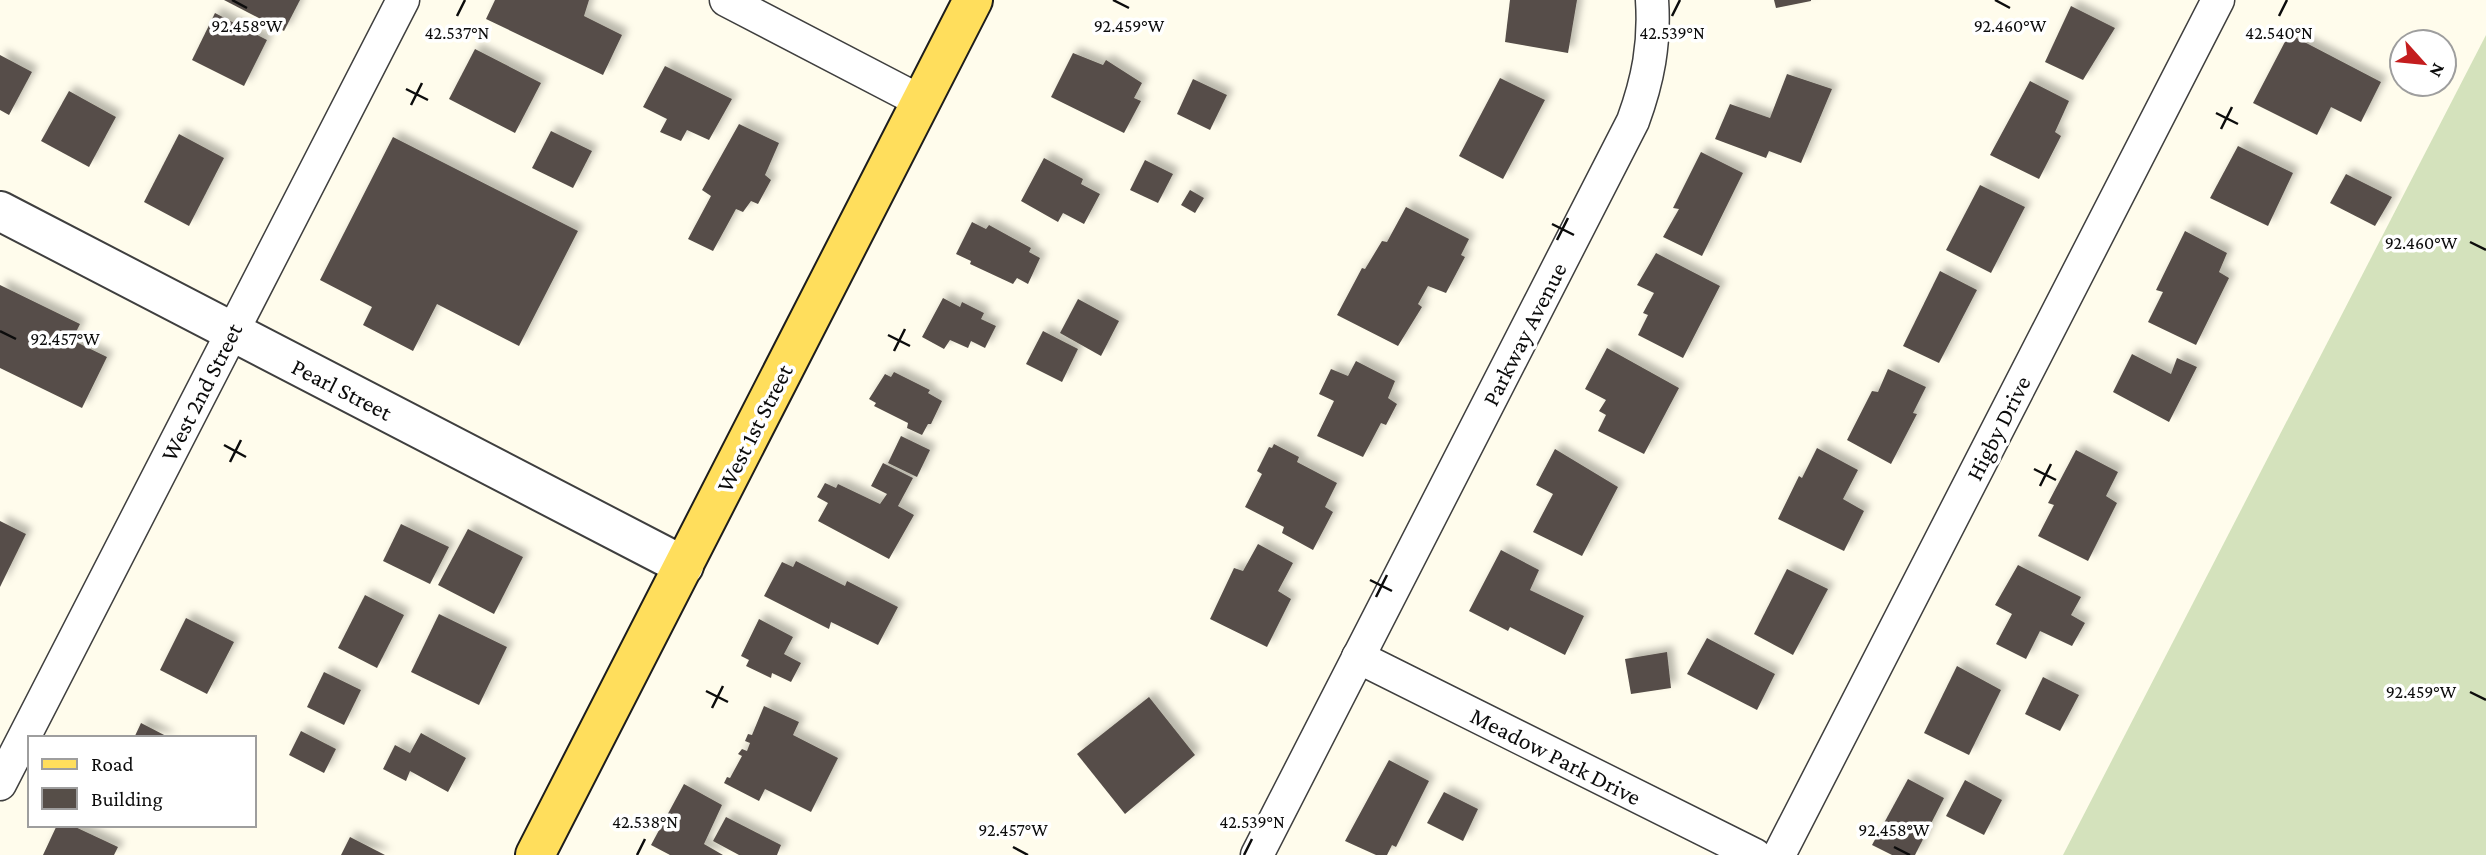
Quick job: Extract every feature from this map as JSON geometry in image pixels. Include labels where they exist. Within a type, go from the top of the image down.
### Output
[{"type":"main road","name":"West 1st Street","points":[[535,855],[973,0]]},
{"type":"street","name":"West 2nd Street","points":[[0,785],[403,0]]},
{"type":"street","points":[[726,0],[920,101]]},
{"type":"street","name":"Parkway Avenue","points":[[1257,855],[1633,121],[1647,81],[1654,36],[1653,0]]},
{"type":"street","name":"Higby Drive","points":[[1779,855],[2218,0]]},
{"type":"street","name":"Pearl Street","points":[[0,211],[684,566]]},
{"type":"street","name":"Meadow Park Drive","points":[[1358,657],[1755,855]]},
{"type":"green space","points":[[2486,35],[2486,855],[2063,855],[2454,98],[2458,98],[2458,89]]},
{"type":"building","points":[[224,0],[300,0],[284,31]]},
{"type":"building","points":[[495,0],[589,0],[584,16],[622,35],[603,75],[486,19]]},
{"type":"building","points":[[1510,0],[1577,0],[1568,53],[1505,42]]},
{"type":"building","points":[[1774,0],[1811,0],[1811,1],[1776,8]]},
{"type":"building","points":[[2071,6],[2115,28],[2083,80],[2045,62]]},
{"type":"building","points":[[215,13],[267,40],[244,86],[192,60]]},
{"type":"building","points":[[2289,34],[2381,82],[2361,122],[2331,107],[2317,135],[2253,103]]},
{"type":"building","points":[[475,49],[541,83],[515,133],[449,99]]},
{"type":"building","points":[[1073,53],[1103,65],[1106,60],[1142,83],[1134,98],[1141,101],[1124,133],[1051,97]]},
{"type":"building","points":[[0,55],[32,72],[9,115],[0,110]]},
{"type":"building","points":[[665,66],[732,99],[709,140],[687,130],[681,141],[660,132],[667,119],[643,107]]},
{"type":"building","points":[[1787,74],[1832,89],[1801,163],[1769,151],[1766,158],[1715,139],[1730,104],[1770,118]]},
{"type":"building","points":[[1500,78],[1545,100],[1503,179],[1459,156]]},
{"type":"building","points":[[1193,79],[1227,95],[1210,130],[1177,114]]},
{"type":"building","points":[[2030,81],[2069,101],[2055,132],[2061,136],[2039,179],[1990,155]]},
{"type":"building","points":[[69,91],[116,117],[89,167],[41,141]]},
{"type":"building","points":[[739,124],[779,143],[765,175],[771,180],[758,204],[751,201],[743,212],[736,209],[713,251],[688,239],[711,196],[702,190]]},
{"type":"building","points":[[551,131],[592,151],[573,188],[532,168]]},
{"type":"building","points":[[179,134],[224,158],[189,226],[144,202]]},
{"type":"building","points":[[393,137],[578,231],[519,346],[437,304],[413,351],[363,325],[372,307],[320,280]]},
{"type":"building","points":[[2238,146],[2293,173],[2268,226],[2210,198]]},
{"type":"building","points":[[1701,152],[1743,173],[1702,256],[1663,237],[1679,209],[1673,208]]},
{"type":"building","points":[[1044,158],[1083,179],[1081,184],[1100,194],[1084,224],[1063,213],[1058,222],[1021,201]]},
{"type":"building","points":[[1145,160],[1173,174],[1158,203],[1130,190]]},
{"type":"building","points":[[2346,174],[2392,197],[2375,226],[2330,203]]},
{"type":"building","points":[[1980,185],[2025,207],[1991,273],[1946,250]]},
{"type":"building","points":[[1190,190],[1204,198],[1195,213],[1181,205]]},
{"type":"building","points":[[1406,207],[1469,239],[1461,255],[1465,257],[1446,293],[1428,286],[1418,304],[1422,307],[1398,346],[1337,315],[1362,268],[1365,269],[1382,241],[1387,242]]},
{"type":"building","points":[[972,222],[986,229],[989,225],[1031,248],[1029,252],[1040,258],[1028,284],[1017,278],[1013,284],[970,264],[971,261],[956,254]]},
{"type":"building","points":[[2185,231],[2227,253],[2219,272],[2229,278],[2196,345],[2148,322],[2163,292],[2156,290]]},
{"type":"building","points":[[1656,253],[1720,286],[1683,358],[1638,335],[1648,315],[1643,313],[1654,293],[1637,285]]},
{"type":"building","points":[[1940,271],[1977,290],[1939,363],[1903,346]]},
{"type":"building","points":[[0,285],[80,324],[72,340],[107,357],[82,408],[0,368]]},
{"type":"building","points":[[943,298],[960,307],[962,302],[984,313],[981,319],[996,326],[985,348],[971,341],[968,348],[950,340],[944,349],[922,337]]},
{"type":"building","points":[[1078,299],[1119,321],[1101,356],[1060,333]]},
{"type":"building","points":[[1043,331],[1078,349],[1062,382],[1026,364]]},
{"type":"building","points":[[1607,348],[1679,388],[1644,454],[1598,431],[1606,415],[1599,411],[1606,400],[1585,389]]},
{"type":"building","points":[[2132,354],[2171,374],[2177,358],[2197,367],[2169,422],[2113,392]]},
{"type":"building","points":[[1356,361],[1395,381],[1388,398],[1397,404],[1386,425],[1381,423],[1363,457],[1317,436],[1334,401],[1319,394],[1331,369],[1348,376]]},
{"type":"building","points":[[1888,369],[1926,387],[1913,413],[1917,414],[1891,464],[1847,440],[1872,391],[1878,392]]},
{"type":"building","points":[[894,372],[930,390],[928,393],[942,401],[931,424],[928,424],[922,435],[907,428],[908,423],[874,406],[876,403],[869,399],[885,374],[891,377]]},
{"type":"building","points":[[901,436],[930,450],[917,477],[888,463]]},
{"type":"building","points":[[1274,444],[1299,457],[1297,462],[1337,483],[1325,507],[1333,512],[1313,550],[1282,533],[1284,527],[1245,507],[1262,474],[1257,471],[1269,447],[1272,448]]},
{"type":"building","points":[[1817,448],[1858,470],[1843,499],[1864,511],[1844,551],[1778,519],[1799,476],[1802,478]]},
{"type":"building","points":[[1555,449],[1618,487],[1582,556],[1533,532],[1553,494],[1536,485]]},
{"type":"building","points":[[2076,450],[2118,472],[2106,496],[2117,503],[2088,561],[2038,536],[2054,505],[2048,503]]},
{"type":"building","points":[[883,463],[913,478],[898,506],[914,515],[889,559],[818,521],[828,503],[817,497],[825,483],[836,488],[838,484],[880,504],[887,494],[871,486]]},
{"type":"building","points":[[0,521],[26,534],[0,587]]},
{"type":"building","points":[[401,524],[449,547],[430,584],[383,561]]},
{"type":"building","points":[[468,529],[523,557],[494,614],[438,585]]},
{"type":"building","points":[[1258,544],[1293,563],[1278,591],[1291,599],[1267,647],[1210,619],[1234,568],[1243,571]]},
{"type":"building","points":[[1501,550],[1539,570],[1530,590],[1584,616],[1565,655],[1510,627],[1508,631],[1469,611]]},
{"type":"building","points":[[796,561],[845,586],[847,581],[898,607],[878,645],[831,622],[829,629],[764,596],[782,562],[793,567]]},
{"type":"building","points":[[2018,565],[2081,597],[2071,615],[2085,623],[2072,646],[2040,631],[2026,659],[1996,644],[2012,614],[1995,605]]},
{"type":"building","points":[[1787,569],[1828,589],[1793,655],[1754,634]]},
{"type":"building","points":[[365,595],[404,615],[377,668],[338,648]]},
{"type":"building","points":[[439,614],[507,647],[479,705],[411,672]]},
{"type":"building","points":[[186,618],[234,642],[207,694],[160,670]]},
{"type":"building","points":[[759,619],[793,637],[784,654],[801,663],[791,682],[772,673],[771,678],[746,666],[749,660],[741,656]]},
{"type":"building","points":[[1707,638],[1775,674],[1757,710],[1687,674]]},
{"type":"building","points":[[1667,652],[1671,688],[1631,694],[1625,659]]},
{"type":"building","points":[[1957,666],[2001,690],[1969,755],[1924,733]]},
{"type":"building","points":[[324,672],[361,690],[344,725],[307,707]]},
{"type":"building","points":[[2043,677],[2079,695],[2060,731],[2025,714]]},
{"type":"building","points":[[1149,697],[1195,755],[1125,814],[1077,754]]},
{"type":"building","points":[[764,706],[799,722],[793,735],[838,758],[811,812],[765,789],[759,801],[724,783],[727,777],[730,778],[742,756],[738,754],[742,749],[747,751],[750,743],[745,741],[748,734],[752,735]]},
{"type":"building","points":[[141,723],[166,736],[135,736]]},
{"type":"building","points":[[301,731],[336,749],[324,773],[289,755]]},
{"type":"building","points":[[421,733],[466,758],[448,792],[410,771],[406,781],[383,769],[395,745],[410,753]]},
{"type":"building","points":[[1389,760],[1429,781],[1396,847],[1392,845],[1387,855],[1376,855],[1345,841]]},
{"type":"building","points":[[1908,779],[1944,798],[1915,855],[1892,855],[1872,845]]},
{"type":"building","points":[[1965,780],[2002,800],[1984,835],[1946,816]]},
{"type":"building","points":[[684,784],[722,805],[704,844],[723,855],[670,855],[651,845]]},
{"type":"building","points":[[1444,792],[1478,809],[1463,841],[1427,823]]},
{"type":"building","points":[[726,817],[781,845],[777,855],[739,855],[713,841]]},
{"type":"building","points":[[56,827],[75,827],[118,847],[114,855],[43,855]]},
{"type":"building","points":[[350,837],[385,855],[341,855]]}]
